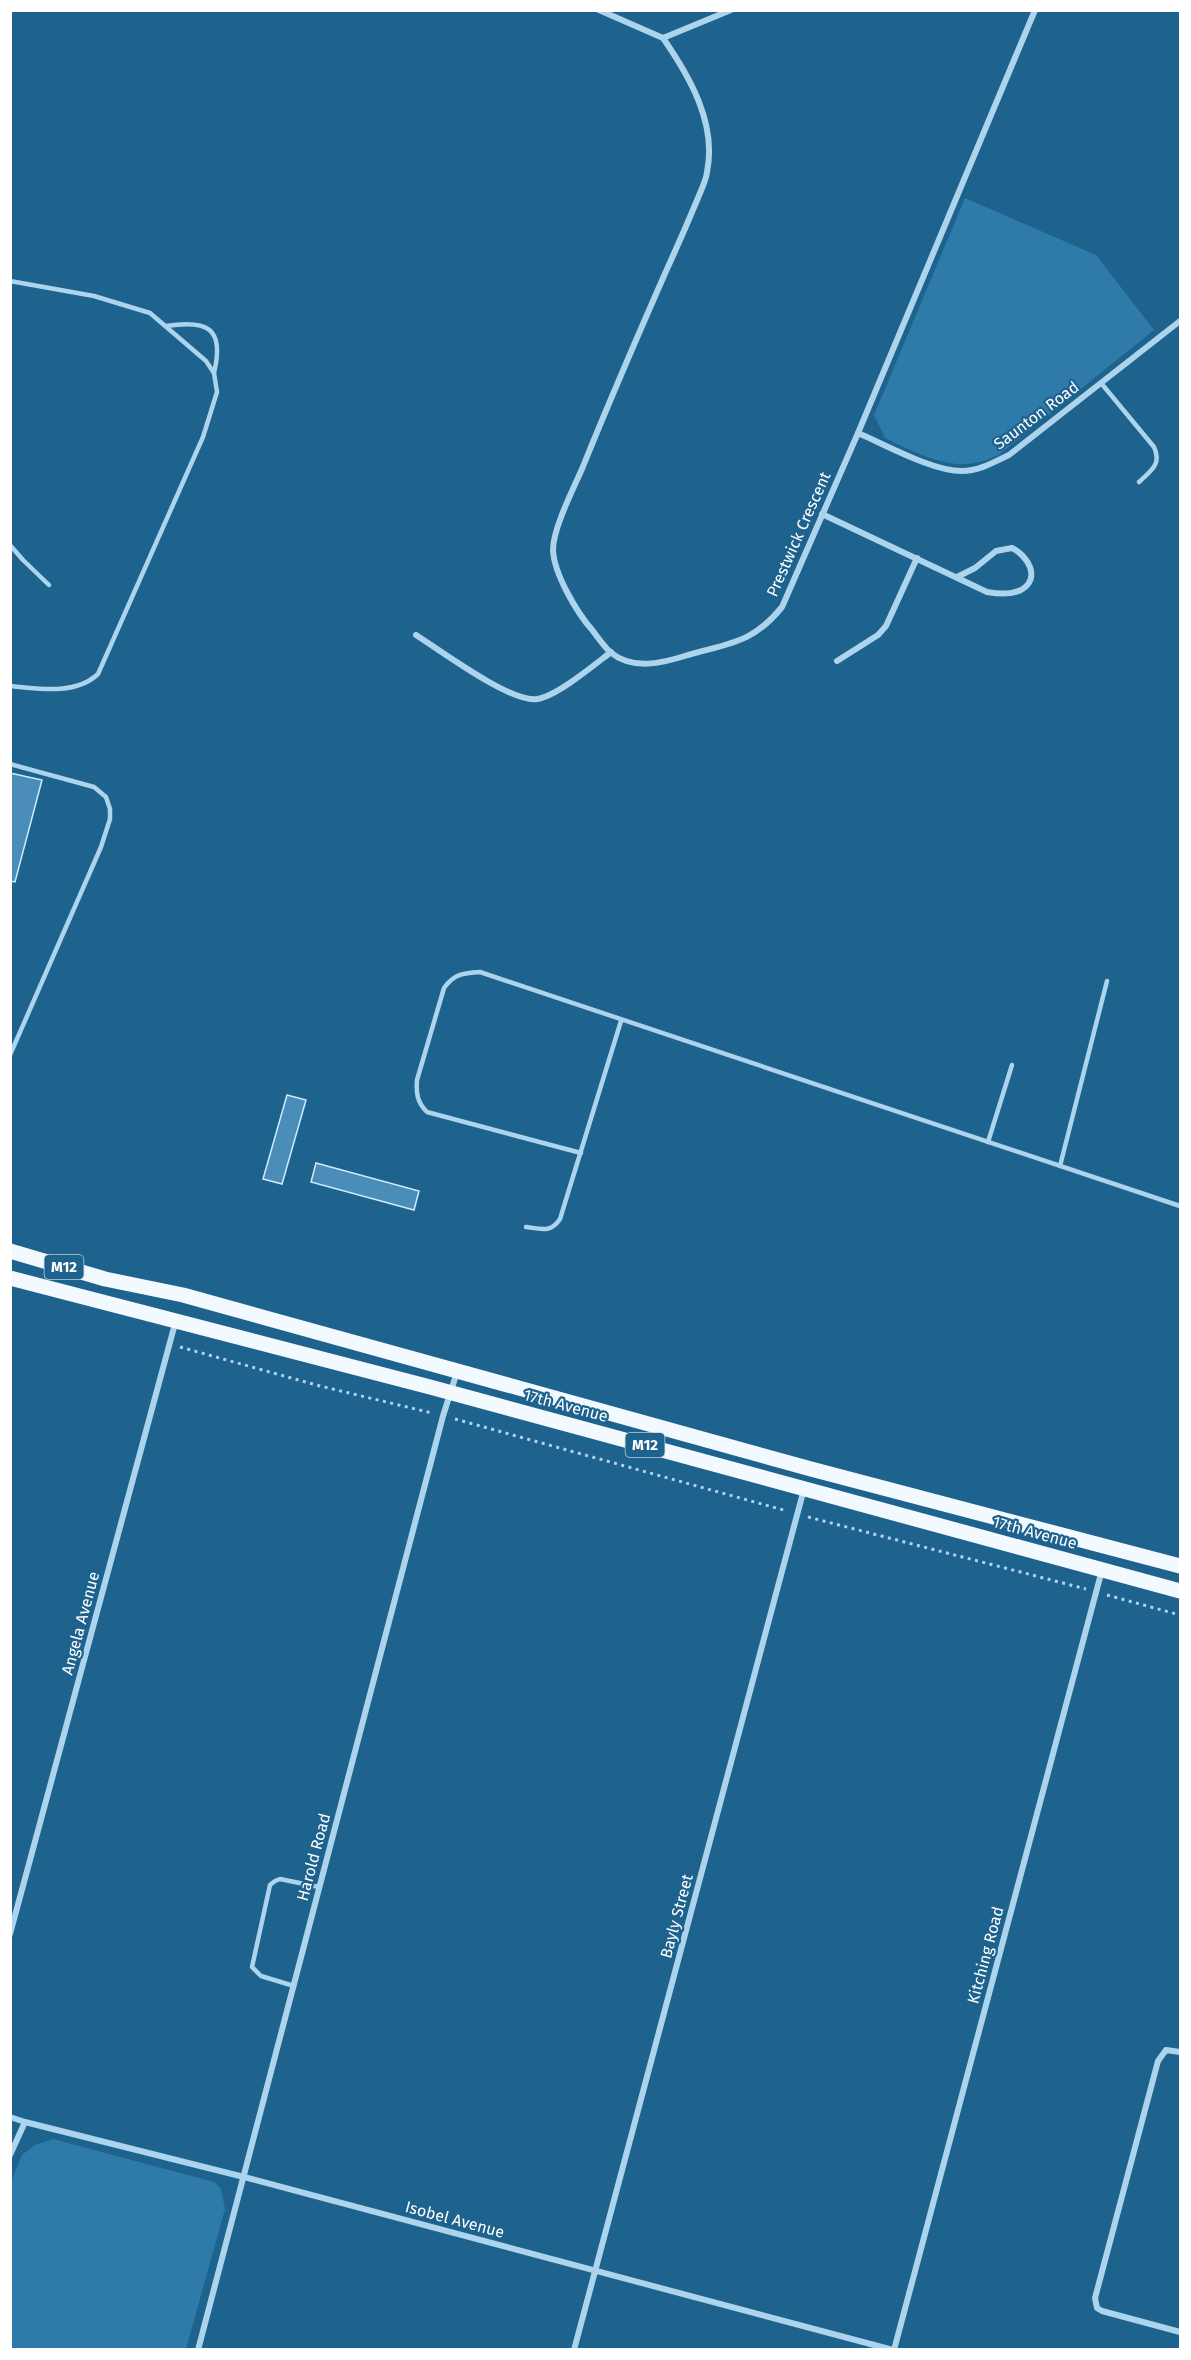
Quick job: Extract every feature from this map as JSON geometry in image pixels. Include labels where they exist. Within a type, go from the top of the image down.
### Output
[{"type":"main road","name":"17th Avenue","points":[[13,1252],[105,1279],[183,1295],[812,1469],[1180,1566]]},
{"type":"main road","name":"17th Avenue","points":[[10,1278],[450,1392],[1180,1591]]},
{"type":"street","points":[[599,10],[663,38],[731,10]]},
{"type":"street","name":"Prestwick Crescent","points":[[663,38],[684,68],[702,108],[709,139],[707,173],[560,522],[554,550],[572,603],[585,622],[611,652],[627,661],[649,664],[668,662],[743,639],[758,632],[782,607],[858,433],[1035,10]]},
{"type":"street","name":"Saunton Road","points":[[858,433],[941,468],[963,471],[984,467],[1009,454],[1180,321]]},
{"type":"street","points":[[822,514],[987,592],[1000,594],[1021,590],[1029,580],[1030,564],[1024,554],[1012,548],[996,550],[975,568],[957,577]]},
{"type":"street","points":[[837,661],[878,635],[886,626],[917,558]]},
{"type":"street","points":[[416,635],[501,689],[521,698],[537,699],[551,694],[611,652]]},
{"type":"street","name":"Angela Avenue","points":[[10,1934],[176,1320]]},
{"type":"street","name":"Harold Road","points":[[198,2349],[443,1416],[457,1372]]},
{"type":"street","name":"Bayly Street","points":[[574,2349],[804,1489]]},
{"type":"street","name":"Kitching Road","points":[[894,2349],[1102,1568]]},
{"type":"street","points":[[1180,2052],[1166,2050],[1158,2061],[1095,2298],[1097,2308],[1102,2312],[1180,2332]]},
{"type":"street","name":"Isobel Avenue","points":[[10,2117],[894,2349]]},
{"type":"street","points":[[10,2155],[25,2122]]},
{"type":"lane","points":[[10,281],[94,296],[150,313],[206,361],[214,373]]},
{"type":"lane","points":[[10,686],[47,688],[80,686],[98,674],[203,437],[217,392],[214,373],[218,358],[217,344],[210,330],[205,326],[190,323],[165,326]]},
{"type":"lane","points":[[1101,383],[1154,447],[1158,455],[1154,469],[1139,482]]},
{"type":"lane","points":[[10,545],[50,585]]},
{"type":"lane","points":[[10,764],[94,787],[106,797],[110,809],[110,819],[101,847],[10,1055]]},
{"type":"lane","points":[[580,1153],[427,1112],[420,1105],[416,1094],[417,1080],[444,988],[451,979],[461,973],[480,972],[1180,1206]]},
{"type":"lane","points":[[1060,1166],[1107,981]]},
{"type":"lane","points":[[526,1227],[546,1230],[555,1227],[560,1219],[621,1021]]},
{"type":"lane","points":[[988,1142],[1012,1065]]},
{"type":"lane","points":[[294,1986],[261,1977],[252,1967],[270,1885],[280,1879],[319,1887]]},
{"type":"path","points":[[169,1344],[1180,1616]]},
{"type":"shaded area","points":[[965,198],[1096,255],[1154,330],[1000,454],[981,462],[963,464],[928,457],[885,438],[874,415]]},
{"type":"shaded area","points":[[53,2139],[214,2182],[221,2189],[225,2209],[186,2349],[11,2349],[11,2182],[22,2155],[35,2145]]},
{"type":"building","points":[[10,773],[42,780],[15,882],[10,881]]},
{"type":"building","points":[[287,1095],[306,1100],[282,1184],[263,1179]]},
{"type":"building","points":[[316,1163],[419,1191],[414,1210],[311,1182]]}]
